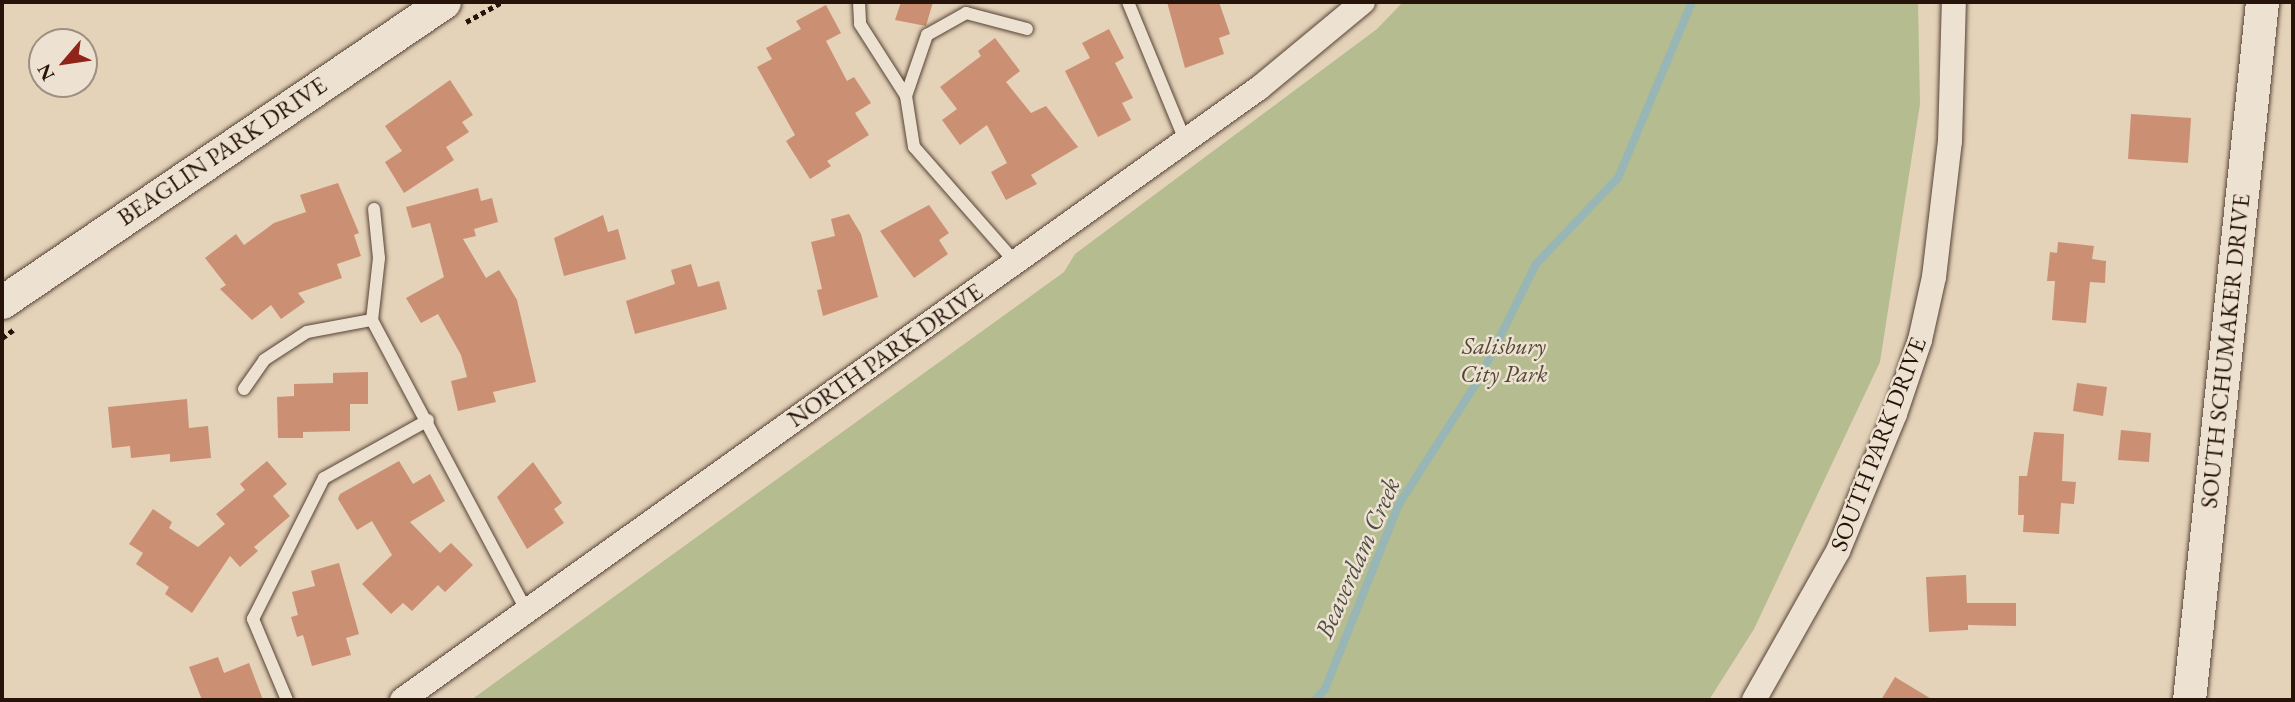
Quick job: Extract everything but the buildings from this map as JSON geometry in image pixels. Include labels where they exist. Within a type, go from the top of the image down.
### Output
[{"type":"street","name":"BEAGLIN PARK DRIVE","points":[[2,302],[444,2]]},
{"type":"street","name":"NORTH PARK DRIVE","points":[[402,700],[1016,263],[1318,44],[1363,2]]},
{"type":"street","name":"SOUTH PARK DRIVE","points":[[1754,700],[1838,551],[1895,414],[1920,340],[1934,278],[1950,141],[1954,2]]},
{"type":"street","name":"SOUTH SCHUMAKER DRIVE","points":[[2189,700],[2262,2]]},
{"type":"lane","points":[[859,2],[860,24],[906,96],[914,147],[1016,263]]},
{"type":"lane","points":[[1128,2],[1185,140]]},
{"type":"lane","points":[[906,96],[927,35],[966,13],[1027,29]]},
{"type":"lane","points":[[374,209],[379,258],[372,320],[428,420],[526,610]]},
{"type":"lane","points":[[244,389],[264,360],[307,332],[372,320]]},
{"type":"lane","points":[[287,700],[253,619],[324,478],[428,420]]},
{"type":"green space","name":"Salisbury City Park","points":[[1403,2],[1918,2],[1920,104],[1880,362],[1754,629],[1709,700],[471,700],[1064,272],[1075,254],[1377,29]]},
{"type":"waterway","name":"Beaverdam Creek","points":[[1315,700],[1325,689],[1399,504],[1479,379],[1536,264],[1618,178],[1692,2]]}]
